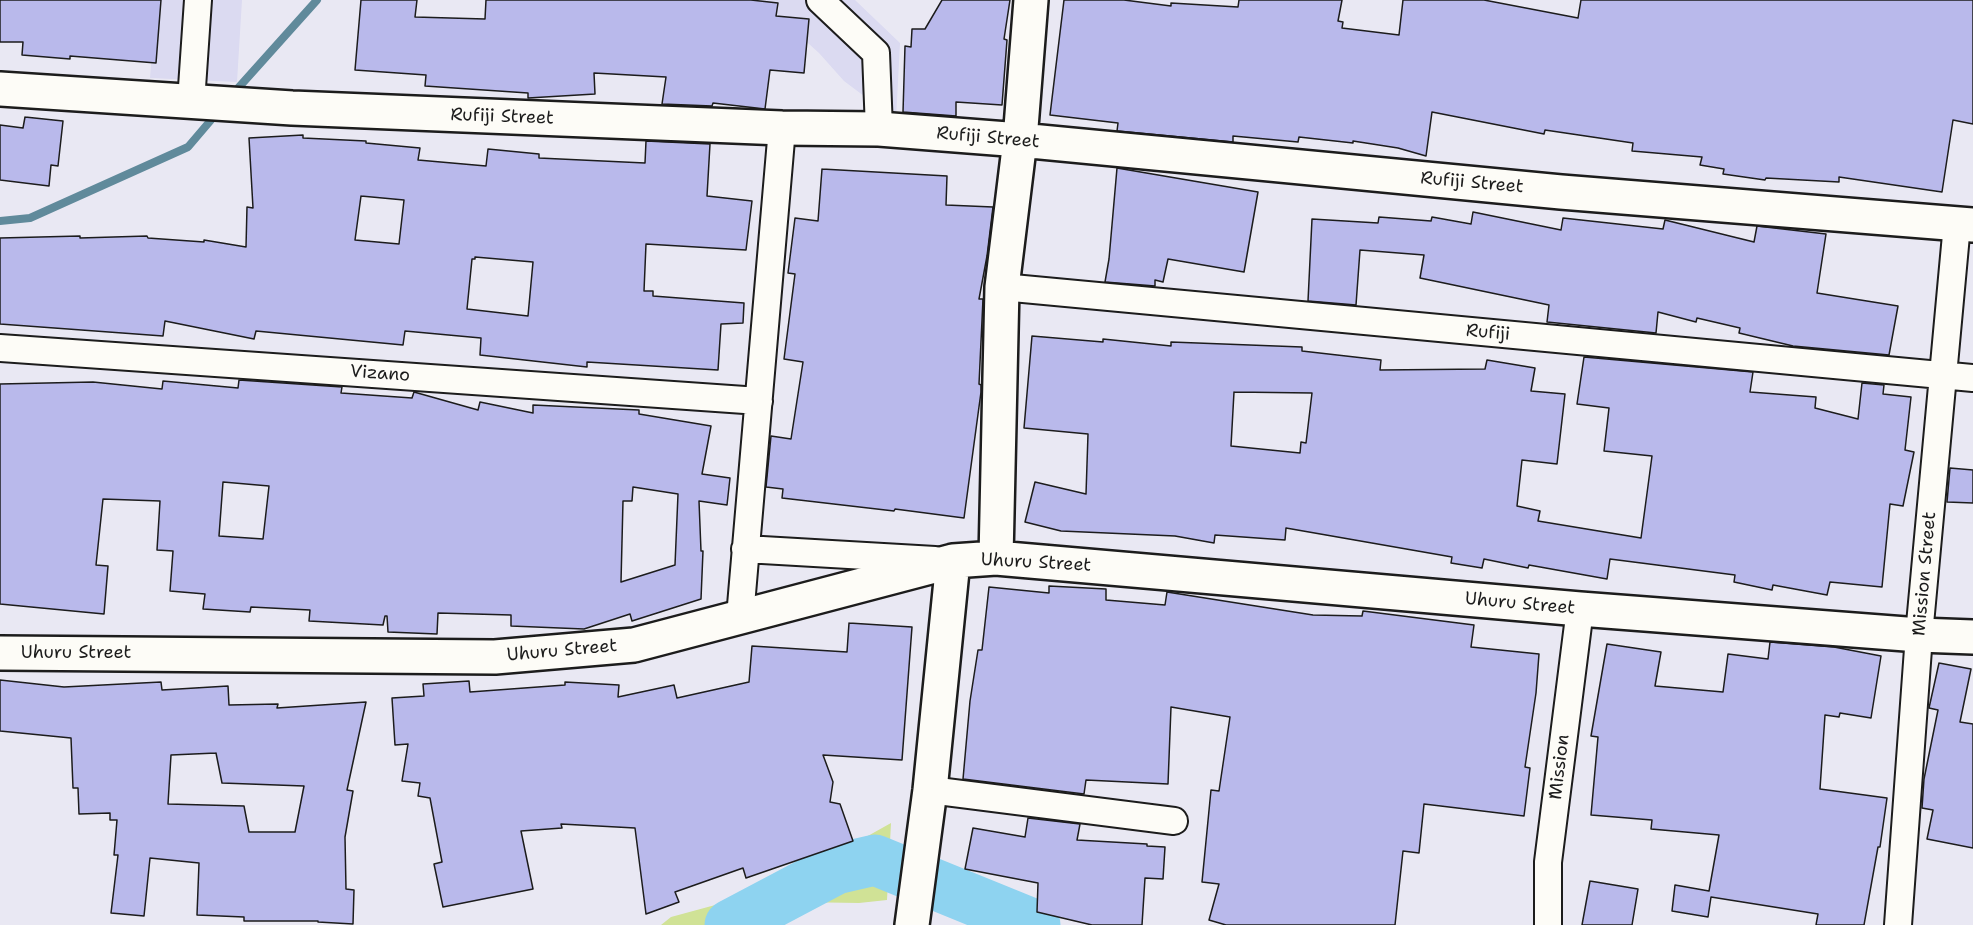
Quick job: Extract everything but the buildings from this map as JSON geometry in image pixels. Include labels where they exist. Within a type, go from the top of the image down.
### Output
[{"type":"street","points":[[196,102],[198,0]]},
{"type":"street","points":[[820,0],[876,53],[879,129]]},
{"type":"street","points":[[996,558],[1002,287],[1020,140],[1031,0]]},
{"type":"street","name":"Rufiji Street","points":[[0,89],[292,108],[782,128],[879,129],[1020,140],[1549,191],[1965,225]]},
{"type":"street","points":[[740,617],[782,128]]},
{"type":"street","name":"Mission Street","points":[[1898,925],[1919,635],[1944,376],[1965,225]]},
{"type":"street","name":"Rufiji","points":[[1002,287],[1973,378]]},
{"type":"street","name":"Vizano","points":[[0,348],[759,401]]},
{"type":"street","points":[[746,549],[953,561],[930,790],[912,924]]},
{"type":"street","name":"Uhuru Street","points":[[0,653],[495,657],[634,645],[953,561],[996,558],[1580,609],[1919,635],[1973,637]]},
{"type":"street","name":"Mission","points":[[1548,925],[1548,862],[1580,609]]},
{"type":"street","points":[[930,790],[1174,821]]},
{"type":"shaded area","points":[[156,0],[242,0],[237,82],[150,78]]},
{"type":"shaded area","points":[[760,0],[855,0],[900,43],[896,120],[844,81],[819,53]]},
{"type":"green space","points":[[891,823],[887,900],[859,903],[796,902],[763,925],[661,925],[671,917],[741,898],[832,856]]},
{"type":"waterway","points":[[231,96],[317,0]]},
{"type":"waterway","points":[[0,221],[30,218],[188,147],[217,113]]},
{"type":"waterway","points":[[730,925],[836,869],[875,860],[1035,925]]}]
